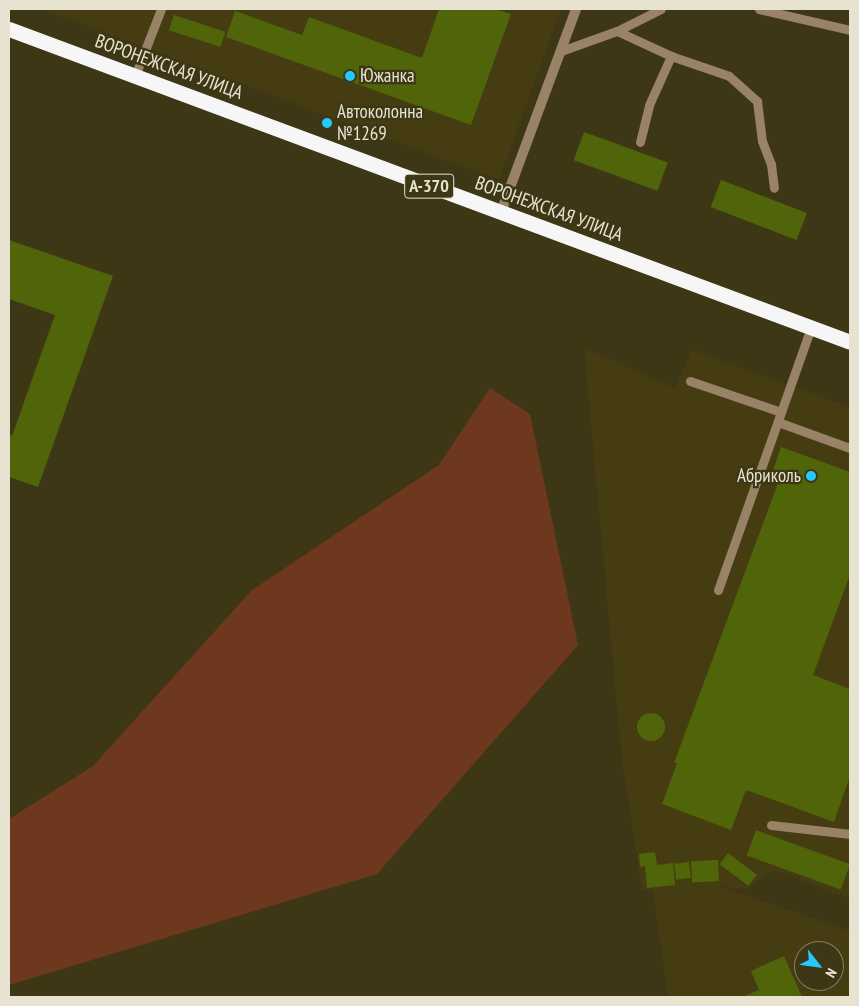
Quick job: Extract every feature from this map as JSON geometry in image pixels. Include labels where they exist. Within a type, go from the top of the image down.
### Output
[{"type":"highway","name":"ВОРОНЕЖСКАЯ УЛИЦА","points":[[9,29],[850,342]]},
{"type":"street","points":[[501,212],[576,9]]},
{"type":"lane","points":[[135,76],[161,9]]},
{"type":"lane","points":[[561,51],[618,31],[661,9]]},
{"type":"lane","points":[[759,9],[850,30]]},
{"type":"lane","points":[[618,31],[671,56],[728,76],[757,101],[762,141],[771,164],[774,188]]},
{"type":"lane","points":[[640,142],[649,105],[671,56]]},
{"type":"lane","points":[[718,590],[811,327]]},
{"type":"lane","points":[[690,381],[781,412]]},
{"type":"lane","points":[[778,422],[850,448]]},
{"type":"lane","points":[[771,825],[850,834]]},
{"type":"shaded area","points":[[43,9],[561,9],[499,180]]},
{"type":"shaded area","points":[[584,348],[675,388],[692,350],[850,407],[850,899],[775,870],[745,889],[715,885],[850,931],[850,997],[668,997],[653,890],[642,890],[622,760]]},
{"type":"shaded area","points":[[490,388],[530,414],[578,645],[377,874],[9,985],[9,819],[93,766],[252,590],[439,465]]},
{"type":"building","points":[[439,9],[495,9],[511,14],[471,125],[226,37],[235,11],[302,35],[309,17],[422,58]]},
{"type":"building","points":[[174,15],[225,32],[220,47],[169,30]]},
{"type":"building","points":[[584,132],[668,162],[657,191],[574,160]]},
{"type":"building","points":[[721,180],[807,213],[796,240],[711,207]]},
{"type":"building","points":[[9,240],[113,276],[38,487],[9,477],[9,434],[12,436],[55,315],[9,299]]},
{"type":"building","points":[[781,447],[850,472],[850,575],[813,675],[850,689],[850,776],[834,822],[746,790],[731,830],[662,804],[677,763],[674,763],[778,483],[770,479]]},
{"type":"building","points":[[651,713],[661,717],[665,727],[661,737],[651,741],[641,737],[637,727],[641,717]]},
{"type":"building","points":[[756,830],[850,864],[841,890],[747,855]]},
{"type":"building","points":[[655,852],[657,865],[673,863],[675,885],[647,888],[645,866],[640,867],[639,854]]},
{"type":"building","points":[[728,853],[757,875],[748,886],[720,864]]},
{"type":"building","points":[[718,860],[719,881],[692,882],[691,861]]},
{"type":"building","points":[[689,862],[691,878],[676,880],[674,864]]},
{"type":"building","points":[[784,956],[794,979],[794,991],[799,991],[802,997],[742,997],[759,990],[751,971]]},
{"type":"place","name":"Южанка","points":[[350,76]]},
{"type":"place","name":"Автоколонна №1269","points":[[327,123]]},
{"type":"place","name":"Абриколь","points":[[811,476]]}]
